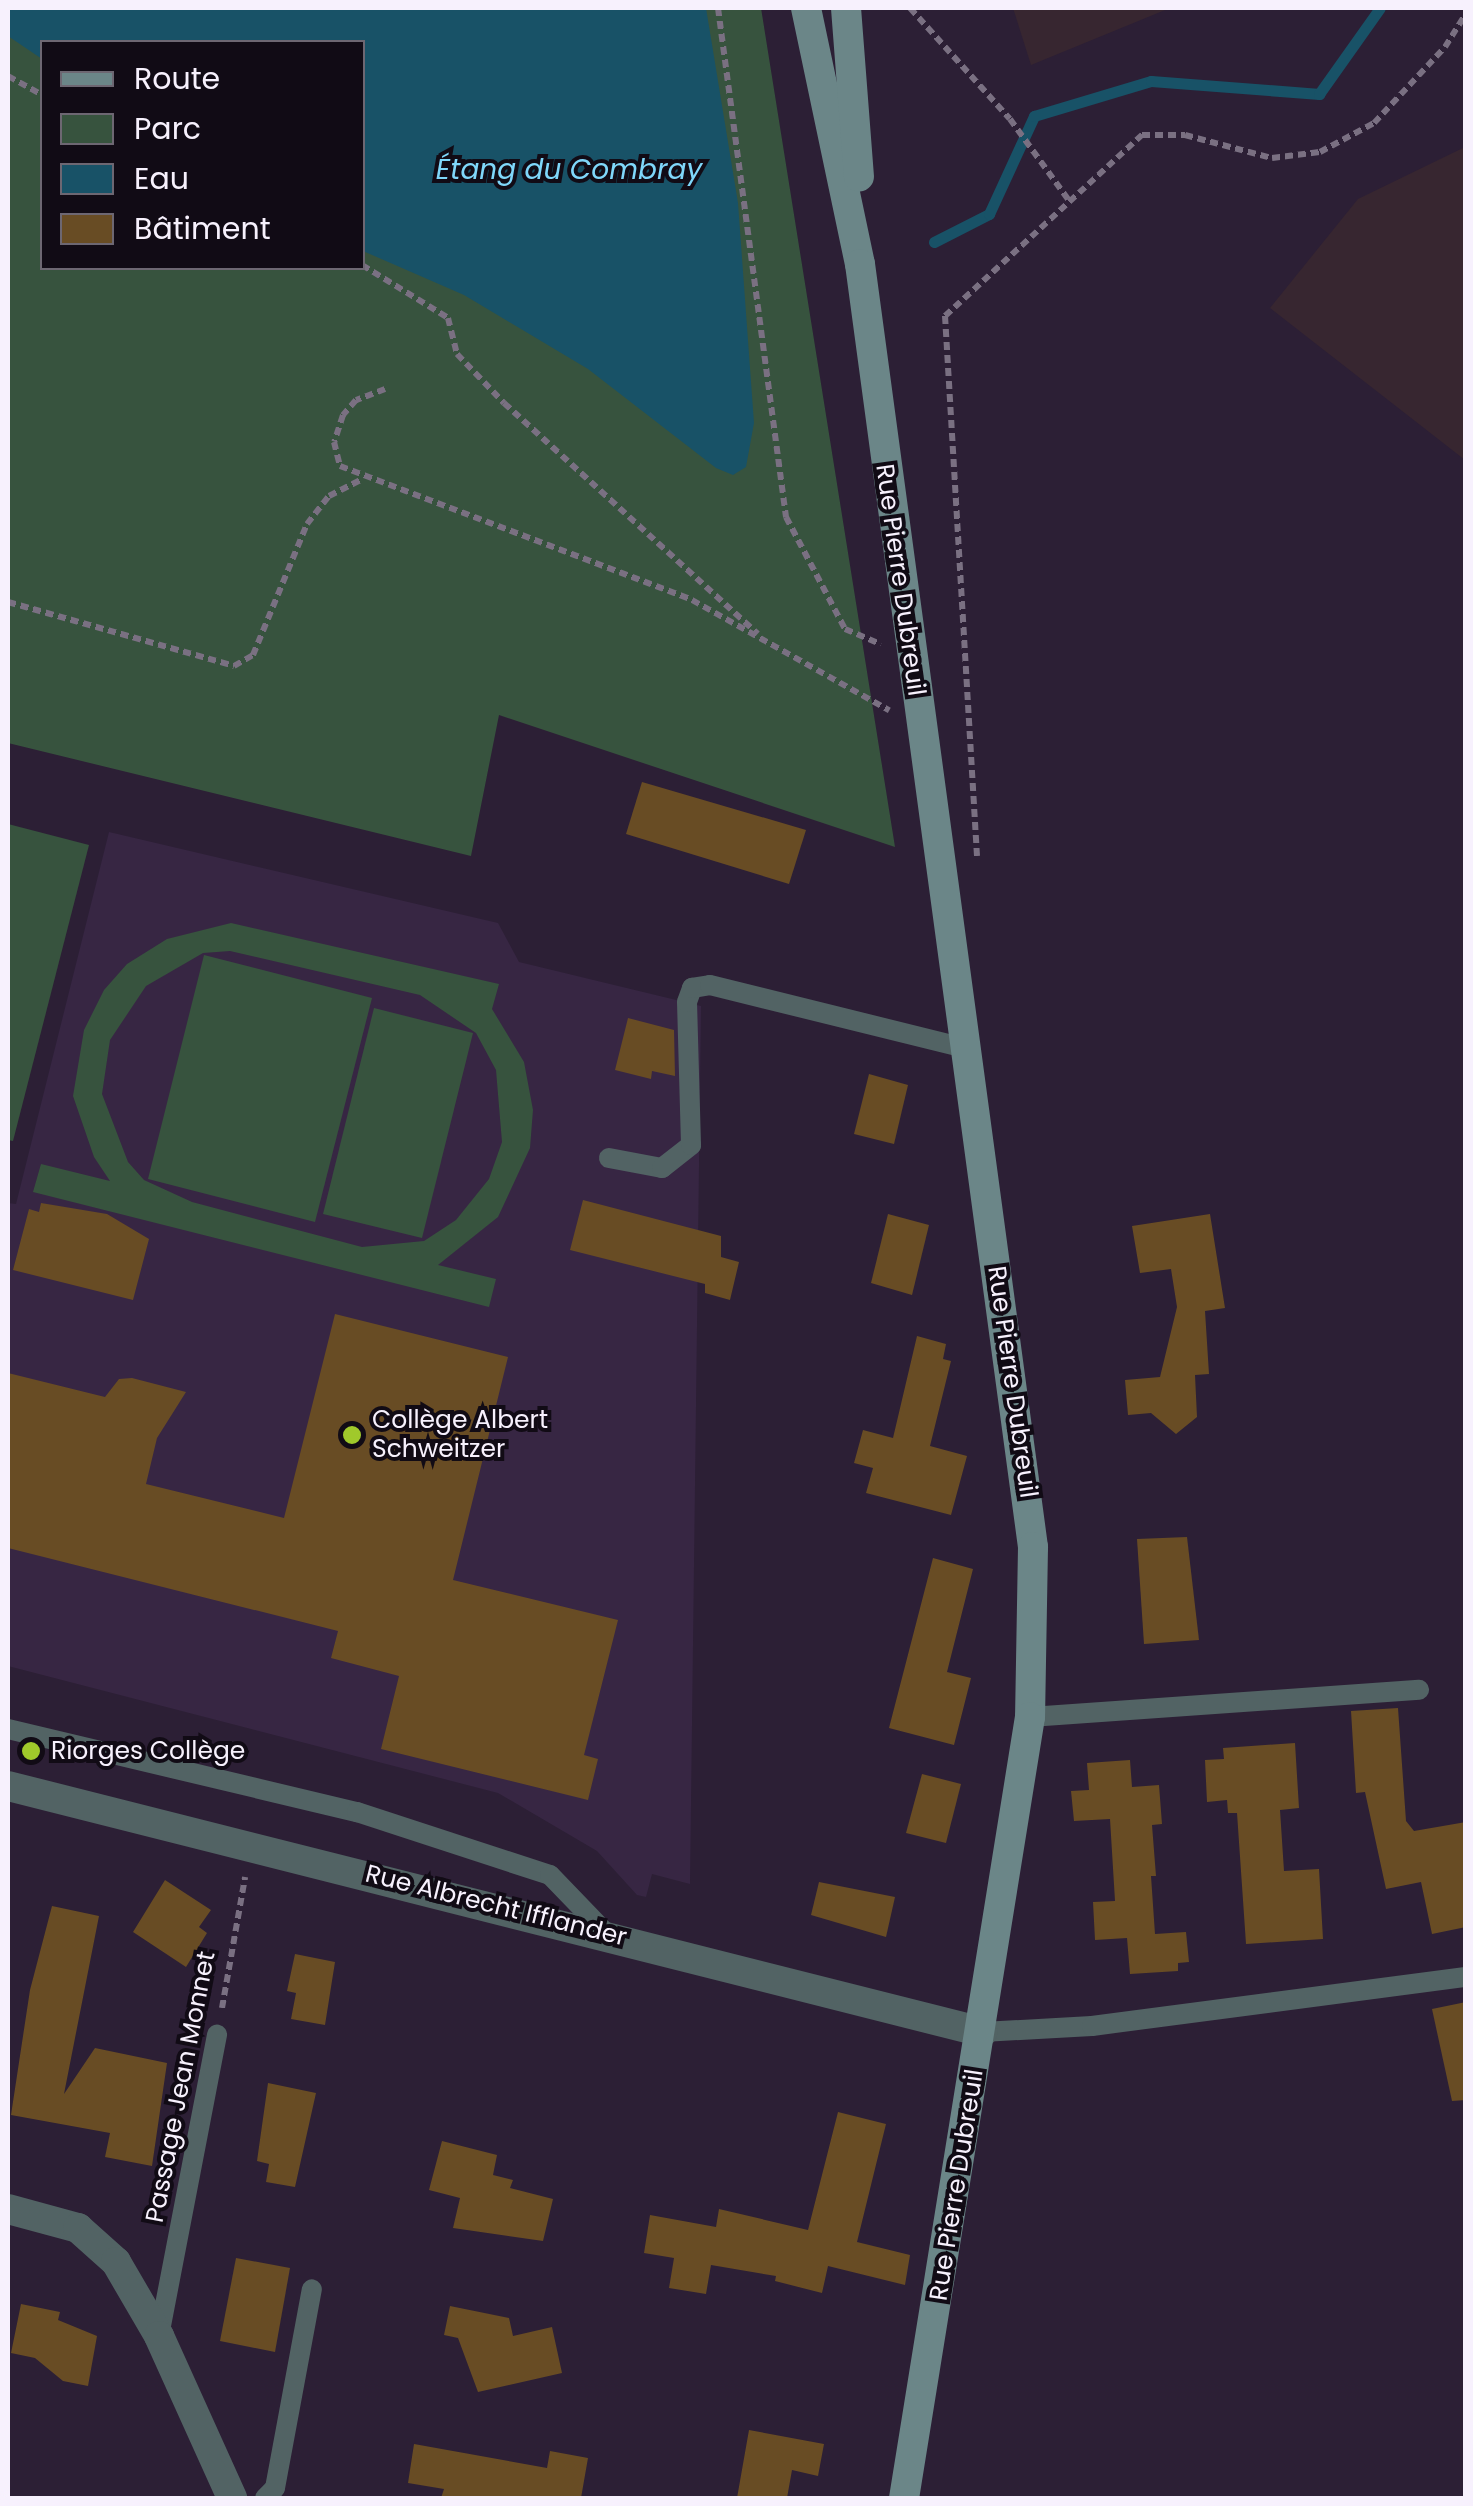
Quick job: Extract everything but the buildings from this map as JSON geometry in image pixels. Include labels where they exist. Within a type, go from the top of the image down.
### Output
[{"type":"street","name":"Rue Pierre Dubreuil","points":[[806,8],[860,264],[910,656],[968,1049],[1029,1509],[1035,1633],[1030,1717],[904,2498]]},
{"type":"street","points":[[820,8],[850,44]]},
{"type":"street","name":"Rue Pierre Dubreuil","points":[[846,8],[860,264]]},
{"type":"street","name":"Rue Albrecht Ifflander","points":[[8,1786],[606,1932],[982,2032]]},
{"type":"street","points":[[8,2209],[78,2228],[116,2262],[159,2336],[232,2498]]},
{"type":"lane","points":[[609,1158],[662,1168],[691,1145],[687,1002],[692,988],[710,985],[968,1049]]},
{"type":"lane","points":[[1030,1717],[1419,1690]]},
{"type":"lane","points":[[8,1729],[356,1812],[550,1875],[606,1932]]},
{"type":"lane","points":[[982,2032],[1092,2026],[1466,1977]]},
{"type":"lane","name":"Passage Jean Monnet","points":[[159,2336],[217,2035]]},
{"type":"lane","points":[[265,2498],[275,2488],[312,2289]]},
{"type":"path","points":[[718,8],[786,517],[845,629],[910,656]]},
{"type":"path","points":[[910,8],[1010,119],[1068,199]]},
{"type":"path","points":[[944,886],[978,878],[945,316],[1142,134],[1185,135],[1272,158],[1320,152],[1374,123],[1444,47],[1466,13]]},
{"type":"path","points":[[8,76],[40,94]]},
{"type":"path","points":[[365,267],[448,318],[457,354],[504,403],[768,642]]},
{"type":"path","points":[[386,390],[356,400],[334,442],[340,466],[362,479],[529,534],[692,600],[920,728]]},
{"type":"path","points":[[8,602],[198,661],[234,666],[253,655],[307,524],[330,496],[362,479]]},
{"type":"path","name":"Passage Jean Monnet","points":[[217,2035],[251,1847]]},
{"type":"shaded area","points":[[1013,8],[1170,8],[1031,65]]},
{"type":"shaded area","points":[[1465,147],[1465,460],[1270,308],[1358,199]]},
{"type":"shaded area","name":"Collège Albert Schweitzer","points":[[109,832],[498,923],[519,962],[701,1006],[690,1884],[652,1874],[646,1897],[637,1895],[597,1851],[498,1793],[8,1666],[8,1203],[16,1204]]},
{"type":"green space","points":[[8,8],[761,8],[895,847],[499,715],[471,856],[8,743]]},
{"type":"green space","points":[[8,824],[89,845],[13,1141],[8,1140]]},
{"type":"green space","points":[[231,923],[499,984],[492,1009],[524,1062],[533,1110],[530,1148],[498,1217],[438,1265],[496,1279],[489,1307],[33,1192],[41,1164],[110,1181],[94,1157],[73,1096],[84,1030],[104,990],[127,964],[167,939]],"holes":[[[230,951],[420,995],[476,1033],[496,1070],[502,1142],[489,1179],[456,1220],[424,1241],[362,1247],[192,1202],[144,1180],[128,1162],[102,1094],[110,1040],[146,986],[203,953]]]},
{"type":"green space","points":[[204,955],[372,998],[315,1222],[148,1179]]},
{"type":"green space","points":[[374,1008],[473,1033],[422,1238],[323,1214]]},
{"type":"water","name":"Étang du Combray","points":[[8,8],[706,8],[738,203],[754,423],[746,467],[733,475],[716,468],[588,369],[464,295],[365,252],[365,40],[40,40],[40,58],[8,36]]},
{"type":"waterway","points":[[934,242],[989,214],[1034,116],[1151,81],[1319,94],[1380,8]]},
{"type":"place","name":"Collège Albert Schweitzer","points":[[352,1435]]},
{"type":"place","name":"Riorges Collège","points":[[31,1751]]}]
